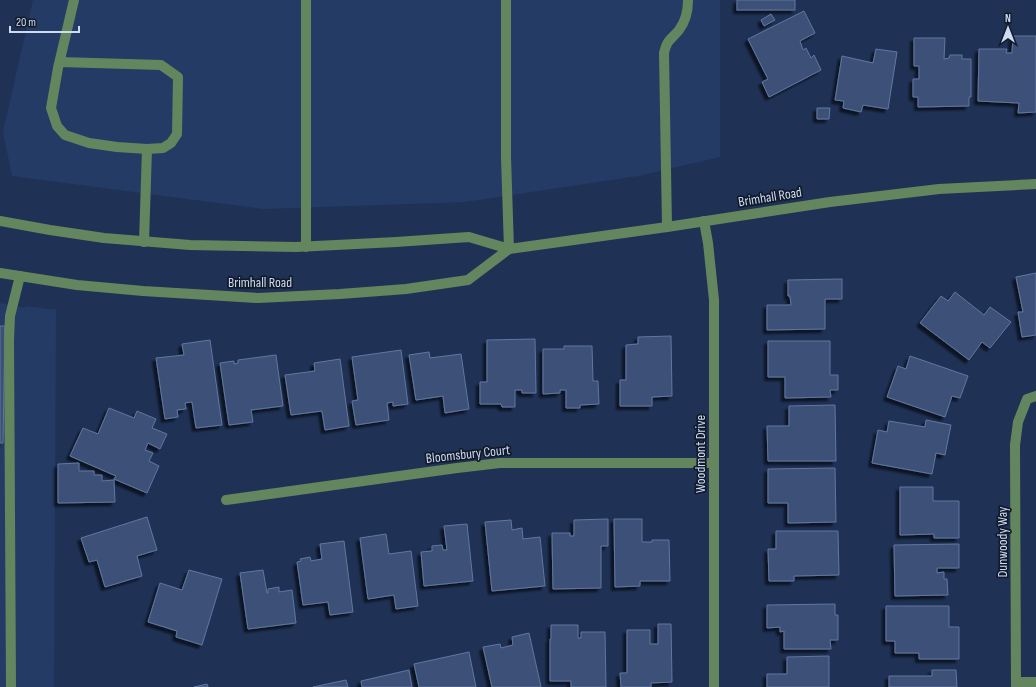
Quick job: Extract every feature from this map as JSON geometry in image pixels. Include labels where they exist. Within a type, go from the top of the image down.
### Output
[{"type":"street","points":[[60,62],[161,65],[178,77],[177,134],[171,143],[163,148],[147,149],[90,143],[65,135],[57,126],[51,108],[60,62],[74,0]]},
{"type":"street","points":[[306,0],[306,247]]},
{"type":"street","points":[[506,0],[506,157],[509,249]]},
{"type":"street","points":[[667,227],[664,53],[666,43],[680,30],[685,20],[688,0]]},
{"type":"street","points":[[144,242],[147,149]]},
{"type":"street","name":"Brimhall Road","points":[[0,221],[104,238],[190,245],[306,247],[469,237],[509,249],[830,202],[939,189],[1036,184]]},
{"type":"street","name":"Woodmont Drive","points":[[704,221],[708,243],[714,300],[714,687]]},
{"type":"street","name":"Brimhall Road","points":[[0,273],[85,286],[258,298],[406,289],[468,280],[509,249]]},
{"type":"street","points":[[11,687],[9,340],[10,316],[20,276]]},
{"type":"street","name":"Dunwoody Way","points":[[1016,685],[1015,446],[1018,422],[1032,398]]},
{"type":"street","name":"Bloomsbury Court","points":[[226,500],[500,463],[714,463]]},
{"type":"street","points":[[1016,685],[1036,682]]},
{"type":"shaded area","points":[[33,0],[720,0],[720,157],[638,176],[465,202],[263,209],[12,176],[3,132]]},
{"type":"shaded area","points":[[0,303],[25,308],[25,306],[56,310],[54,687],[0,687]]},
{"type":"building","points":[[737,0],[795,0],[795,10],[737,10]]},
{"type":"building","points":[[804,11],[815,33],[800,41],[803,50],[806,48],[811,58],[814,55],[821,70],[769,97],[762,82],[768,79],[748,39]]},
{"type":"building","points":[[771,14],[775,20],[764,26],[761,20]]},
{"type":"building","points":[[1013,36],[1036,36],[1036,112],[1018,113],[1019,103],[978,101],[979,49],[1007,49],[1006,53],[1012,53]]},
{"type":"building","points":[[914,38],[945,38],[944,59],[949,58],[950,55],[962,55],[962,59],[971,59],[971,97],[969,97],[969,106],[918,107],[918,97],[913,97],[913,79],[919,79],[919,66],[914,66]]},
{"type":"building","points":[[876,49],[897,52],[888,109],[863,105],[861,112],[843,108],[844,101],[835,100],[842,56],[873,63]]},
{"type":"building","points":[[817,108],[830,108],[829,119],[817,119]]},
{"type":"building","points":[[1036,273],[1036,335],[1022,337],[1018,312],[1023,312],[1016,277]]},
{"type":"building","points":[[842,279],[842,299],[825,299],[825,329],[767,330],[767,305],[791,305],[790,296],[788,296],[788,280]]},
{"type":"building","points":[[955,292],[984,315],[990,307],[1011,322],[990,348],[982,342],[969,360],[920,323],[941,296],[948,301]]},
{"type":"building","points":[[0,326],[5,326],[3,443],[0,443]]},
{"type":"building","points":[[671,336],[672,396],[652,397],[652,406],[620,406],[620,380],[626,380],[626,345],[638,344],[638,337]]},
{"type":"building","points":[[535,339],[536,393],[522,393],[522,390],[515,390],[515,407],[502,407],[501,404],[480,404],[480,382],[487,382],[487,340]]},
{"type":"building","points":[[210,340],[222,425],[196,428],[192,402],[185,403],[186,409],[177,410],[178,417],[165,419],[156,358],[184,355],[182,344]]},
{"type":"building","points":[[768,341],[830,341],[830,375],[838,375],[838,390],[830,390],[831,397],[785,398],[785,377],[768,377]]},
{"type":"building","points":[[564,346],[592,346],[593,381],[598,381],[599,404],[580,405],[580,408],[566,408],[566,390],[560,390],[560,393],[543,394],[543,349],[564,349]]},
{"type":"building","points":[[401,350],[408,404],[393,406],[393,402],[387,403],[389,420],[356,425],[352,401],[358,400],[352,357]]},
{"type":"building","points":[[429,352],[430,358],[461,354],[469,409],[445,413],[443,396],[416,400],[409,355]]},
{"type":"building","points":[[276,355],[283,406],[251,410],[253,422],[229,425],[220,363],[234,361],[234,364],[238,363],[238,360]]},
{"type":"building","points":[[910,356],[968,376],[960,398],[952,396],[945,417],[887,397],[898,366],[906,369]]},
{"type":"building","points":[[340,359],[349,426],[325,430],[322,411],[291,415],[285,375],[315,371],[314,363]]},
{"type":"building","points":[[835,405],[836,461],[768,461],[767,426],[789,426],[789,406]]},
{"type":"building","points":[[109,408],[134,418],[137,411],[156,419],[152,428],[167,434],[160,449],[148,443],[145,450],[153,453],[149,461],[159,466],[147,493],[114,479],[116,476],[70,456],[83,428],[98,434]]},
{"type":"building","points":[[926,420],[951,425],[945,455],[936,453],[932,474],[872,463],[878,430],[887,432],[889,421],[925,427]]},
{"type":"building","points":[[79,463],[79,471],[94,471],[94,475],[102,475],[102,481],[114,480],[115,502],[58,503],[58,464]]},
{"type":"building","points":[[835,468],[836,522],[788,523],[788,503],[768,503],[768,469]]},
{"type":"building","points":[[900,487],[933,487],[933,501],[959,501],[959,538],[934,538],[934,534],[900,535]]},
{"type":"building","points":[[147,517],[157,550],[137,556],[142,576],[105,587],[97,560],[89,562],[81,538]]},
{"type":"building","points":[[608,519],[608,546],[601,546],[601,588],[553,589],[552,533],[570,533],[570,536],[574,536],[574,520]]},
{"type":"building","points":[[614,519],[642,519],[642,542],[652,542],[652,540],[669,540],[670,581],[640,581],[640,586],[615,587]]},
{"type":"building","points":[[511,520],[512,530],[522,528],[523,539],[540,537],[545,586],[492,591],[485,522]]},
{"type":"building","points":[[467,524],[473,581],[424,586],[421,552],[432,551],[432,546],[442,545],[443,550],[447,550],[444,526]]},
{"type":"building","points":[[776,531],[838,531],[839,575],[794,576],[794,581],[769,581],[768,549],[776,549]]},
{"type":"building","points":[[386,534],[389,554],[411,551],[418,606],[396,609],[394,595],[368,599],[360,538]]},
{"type":"building","points":[[344,541],[353,612],[330,615],[328,602],[303,605],[297,562],[301,561],[300,559],[310,557],[311,561],[322,559],[320,544]]},
{"type":"building","points":[[959,544],[959,568],[937,568],[937,573],[944,572],[944,579],[947,579],[948,595],[895,596],[894,545]]},
{"type":"building","points":[[189,570],[222,579],[202,645],[176,637],[177,631],[148,622],[160,583],[182,590]]},
{"type":"building","points":[[263,570],[267,593],[268,589],[279,587],[279,592],[292,590],[296,623],[248,629],[240,573]]},
{"type":"building","points":[[835,604],[835,615],[838,615],[838,640],[830,640],[831,649],[784,649],[784,631],[780,632],[780,627],[767,628],[767,605]]},
{"type":"building","points":[[886,606],[949,606],[949,627],[959,627],[959,659],[919,659],[919,653],[895,653],[895,641],[886,641]]},
{"type":"building","points":[[658,624],[671,624],[672,682],[651,683],[651,687],[621,687],[620,673],[627,673],[627,630],[650,630],[650,644],[658,644]]},
{"type":"building","points":[[551,625],[578,625],[578,638],[581,638],[581,632],[605,632],[606,687],[571,687],[571,681],[550,681]]},
{"type":"building","points":[[529,633],[541,687],[492,687],[483,647],[500,644],[501,648],[513,645],[512,637]]},
{"type":"building","points":[[469,652],[476,687],[419,687],[414,664]]},
{"type":"building","points":[[829,656],[829,687],[767,687],[767,674],[787,674],[787,657]]},
{"type":"building","points":[[409,670],[412,687],[362,687],[361,681]]},
{"type":"building","points":[[932,670],[956,670],[957,687],[889,687],[889,676],[932,676]]},
{"type":"building","points":[[346,680],[348,687],[313,687]]},
{"type":"building","points":[[207,684],[208,687],[194,687]]}]
